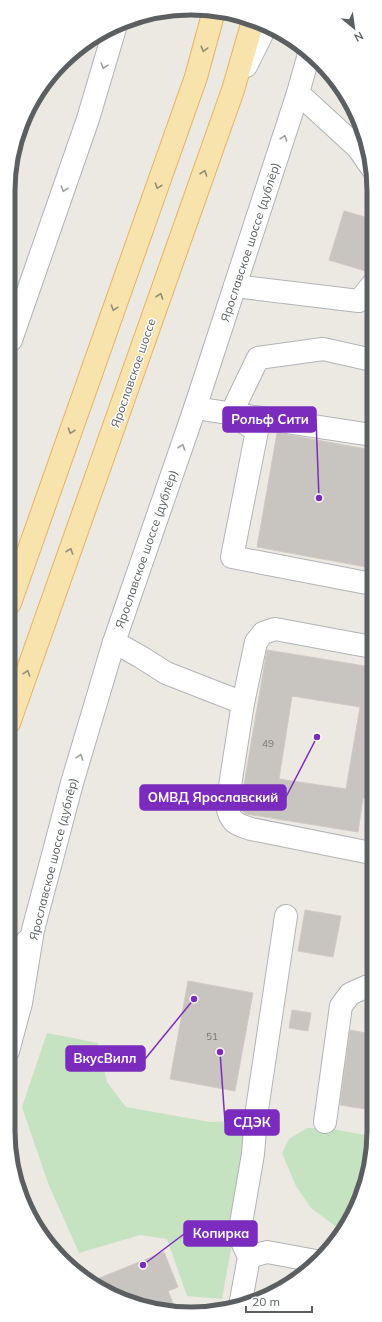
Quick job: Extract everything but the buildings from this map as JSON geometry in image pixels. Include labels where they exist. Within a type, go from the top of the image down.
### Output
[{"type":"main road","points":[[15,589],[196,77],[213,17]]},
{"type":"main road","name":"Ярославское шоссе","points":[[15,709],[233,90],[252,25]]},
{"type":"street","points":[[233,90],[264,31]]},
{"type":"street","points":[[15,329],[88,119],[114,33]]},
{"type":"street","name":"Ярославское шоссе (дублёр)","points":[[15,1025],[21,1003],[33,930],[72,783],[114,642],[195,408],[298,93],[307,59]]},
{"type":"street","points":[[298,93],[358,148],[364,156]]},
{"type":"street","points":[[235,286],[359,301],[367,291]]},
{"type":"street","points":[[231,414],[258,358],[324,349],[367,359]]},
{"type":"street","points":[[195,408],[367,434]]},
{"type":"street","points":[[231,414],[257,431],[232,557],[367,583]]},
{"type":"street","points":[[367,646],[275,629],[262,633],[256,642],[243,703],[227,805],[228,815],[236,824],[251,829],[367,852]]},
{"type":"street","points":[[114,642],[166,673],[243,703]]},
{"type":"street","points":[[286,916],[256,1116],[254,1154],[239,1235],[258,1254],[310,1260]]},
{"type":"street","points":[[15,962],[33,930]]},
{"type":"street","points":[[324,1122],[341,1006],[350,994],[367,986]]},
{"type":"street","points":[[242,1300],[258,1254]]},
{"type":"green space","points":[[47,1033],[98,1043],[107,1082],[126,1107],[210,1122],[233,1121],[246,1130],[248,1154],[222,1299],[187,1296],[167,1239],[140,1235],[79,1253],[48,1183],[22,1107]]},
{"type":"green space","points":[[307,1128],[327,1128],[367,1135],[364,1165],[358,1188],[349,1209],[338,1228],[311,1208],[296,1186],[282,1153],[289,1139]]},
{"type":"place","name":"Рольф Сити","points":[[319,498]]},
{"type":"place","name":"ОМВД Ярославский","points":[[317,737]]},
{"type":"place","name":"ВкусВилл","points":[[194,999]]},
{"type":"place","name":"СДЭК","points":[[220,1052]]},
{"type":"place","name":"Копирка","points":[[143,1265]]}]
